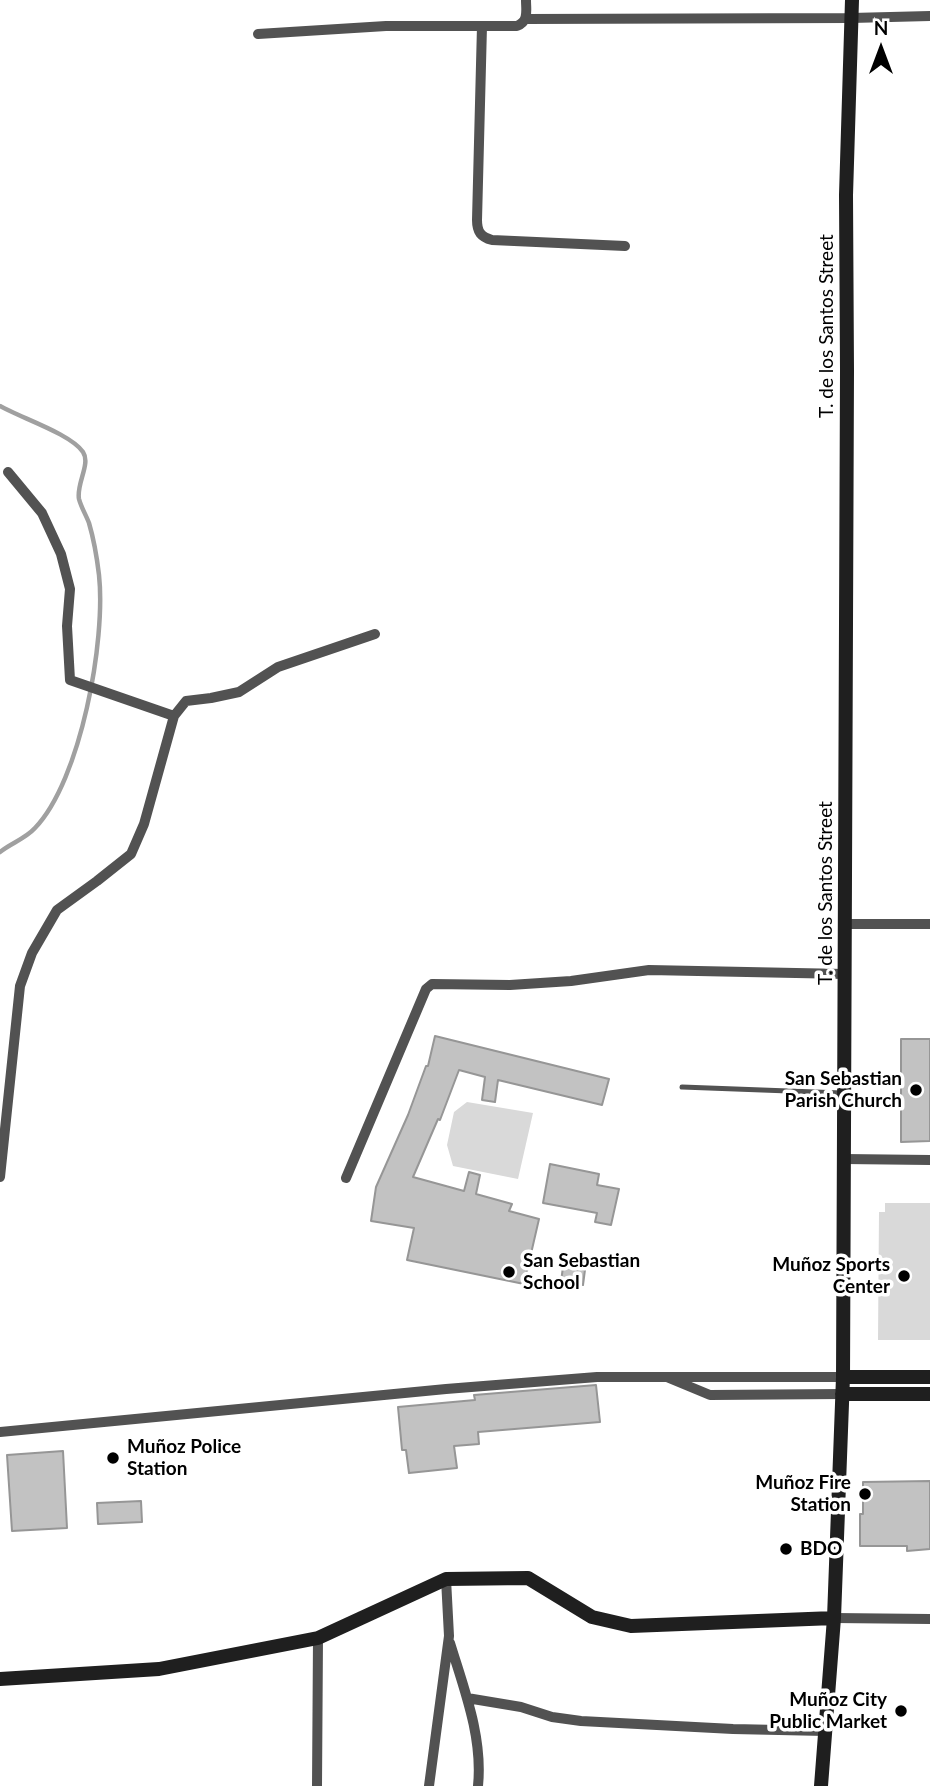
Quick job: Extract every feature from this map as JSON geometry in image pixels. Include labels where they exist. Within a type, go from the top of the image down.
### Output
[{"type":"main road","name":"T. de los Santos Street","points":[[821,1786],[834,1618],[842,1394],[846,195],[852,0]]},
{"type":"main road","points":[[842,1377],[930,1377]]},
{"type":"main road","points":[[842,1394],[930,1394]]},
{"type":"main road","points":[[0,1679],[159,1669],[318,1638],[446,1579],[528,1578],[592,1617],[631,1626],[834,1618]]},
{"type":"street","points":[[526,0],[526,19]]},
{"type":"street","points":[[258,34],[366,27],[517,26],[526,19],[930,16]]},
{"type":"street","points":[[482,26],[477,220],[479,233],[492,240],[625,246]]},
{"type":"street","points":[[8,472],[42,513],[61,554],[70,589],[67,626],[70,680],[174,716]]},
{"type":"street","points":[[0,1177],[19,986],[32,953],[57,910],[131,854],[144,824],[174,716],[186,701],[239,692],[278,667],[374,634]]},
{"type":"street","points":[[845,924],[930,925]]},
{"type":"street","points":[[346,1178],[426,989],[432,984],[510,985],[570,981],[649,970],[845,974]]},
{"type":"street","points":[[844,1160],[930,1160]]},
{"type":"street","points":[[663,1376],[710,1395],[842,1394]]},
{"type":"street","points":[[0,1432],[597,1377],[842,1377]]},
{"type":"street","points":[[429,1786],[449,1636],[446,1579]]},
{"type":"street","points":[[834,1618],[930,1619]]},
{"type":"street","points":[[449,1636],[467,1698],[480,1763],[478,1786]]},
{"type":"street","points":[[317,1786],[318,1638]]},
{"type":"street","points":[[467,1698],[581,1721],[825,1731]]},
{"type":"lane","points":[[682,1087],[845,1094]]},
{"type":"shaded area","points":[[467,1102],[533,1113],[518,1179],[453,1166],[447,1145],[454,1112]]},
{"type":"shaded area","name":"Muñoz Sports Center","points":[[885,1203],[930,1203],[930,1340],[878,1340],[879,1212],[885,1212]]},
{"type":"building","points":[[435,1036],[609,1079],[602,1105],[498,1080],[495,1102],[482,1100],[485,1077],[459,1070],[440,1120],[438,1119],[413,1177],[464,1191],[469,1172],[480,1175],[476,1194],[512,1204],[509,1211],[539,1219],[524,1284],[407,1260],[414,1228],[371,1221],[376,1187],[428,1066]]},
{"type":"building","name":"San Sebastian Parish Church","points":[[901,1039],[930,1039],[930,1141],[901,1142]]},
{"type":"building","points":[[550,1164],[599,1174],[597,1185],[619,1189],[611,1225],[595,1222],[597,1213],[543,1203]]},
{"type":"building","points":[[564,1259],[586,1262],[583,1285],[561,1282]]},
{"type":"building","points":[[596,1385],[600,1422],[478,1432],[479,1444],[454,1446],[457,1468],[409,1473],[406,1450],[402,1450],[398,1407],[475,1400],[474,1395]]},
{"type":"building","points":[[63,1451],[67,1528],[12,1531],[7,1455]]},
{"type":"building","points":[[930,1481],[930,1549],[907,1551],[907,1546],[860,1546],[863,1482]]},
{"type":"building","points":[[141,1501],[142,1522],[98,1524],[97,1503]]},
{"type":"waterway","points":[[0,406],[68,439],[83,452],[85,462],[79,499],[94,542],[100,603],[94,671],[87,708],[65,777],[51,806],[35,828],[0,852]]},
{"type":"place","name":"San Sebastian Parish Church","points":[[916,1090]]},
{"type":"place","name":"San Sebastian School","points":[[509,1272]]},
{"type":"place","name":"Muñoz Sports Center","points":[[904,1276]]},
{"type":"place","name":"Muñoz Police Station","points":[[113,1458]]},
{"type":"place","name":"Muñoz Fire Station","points":[[865,1494]]},
{"type":"place","name":"BDO","points":[[786,1549]]},
{"type":"place","name":"Muñoz City Public Market","points":[[901,1711]]}]
